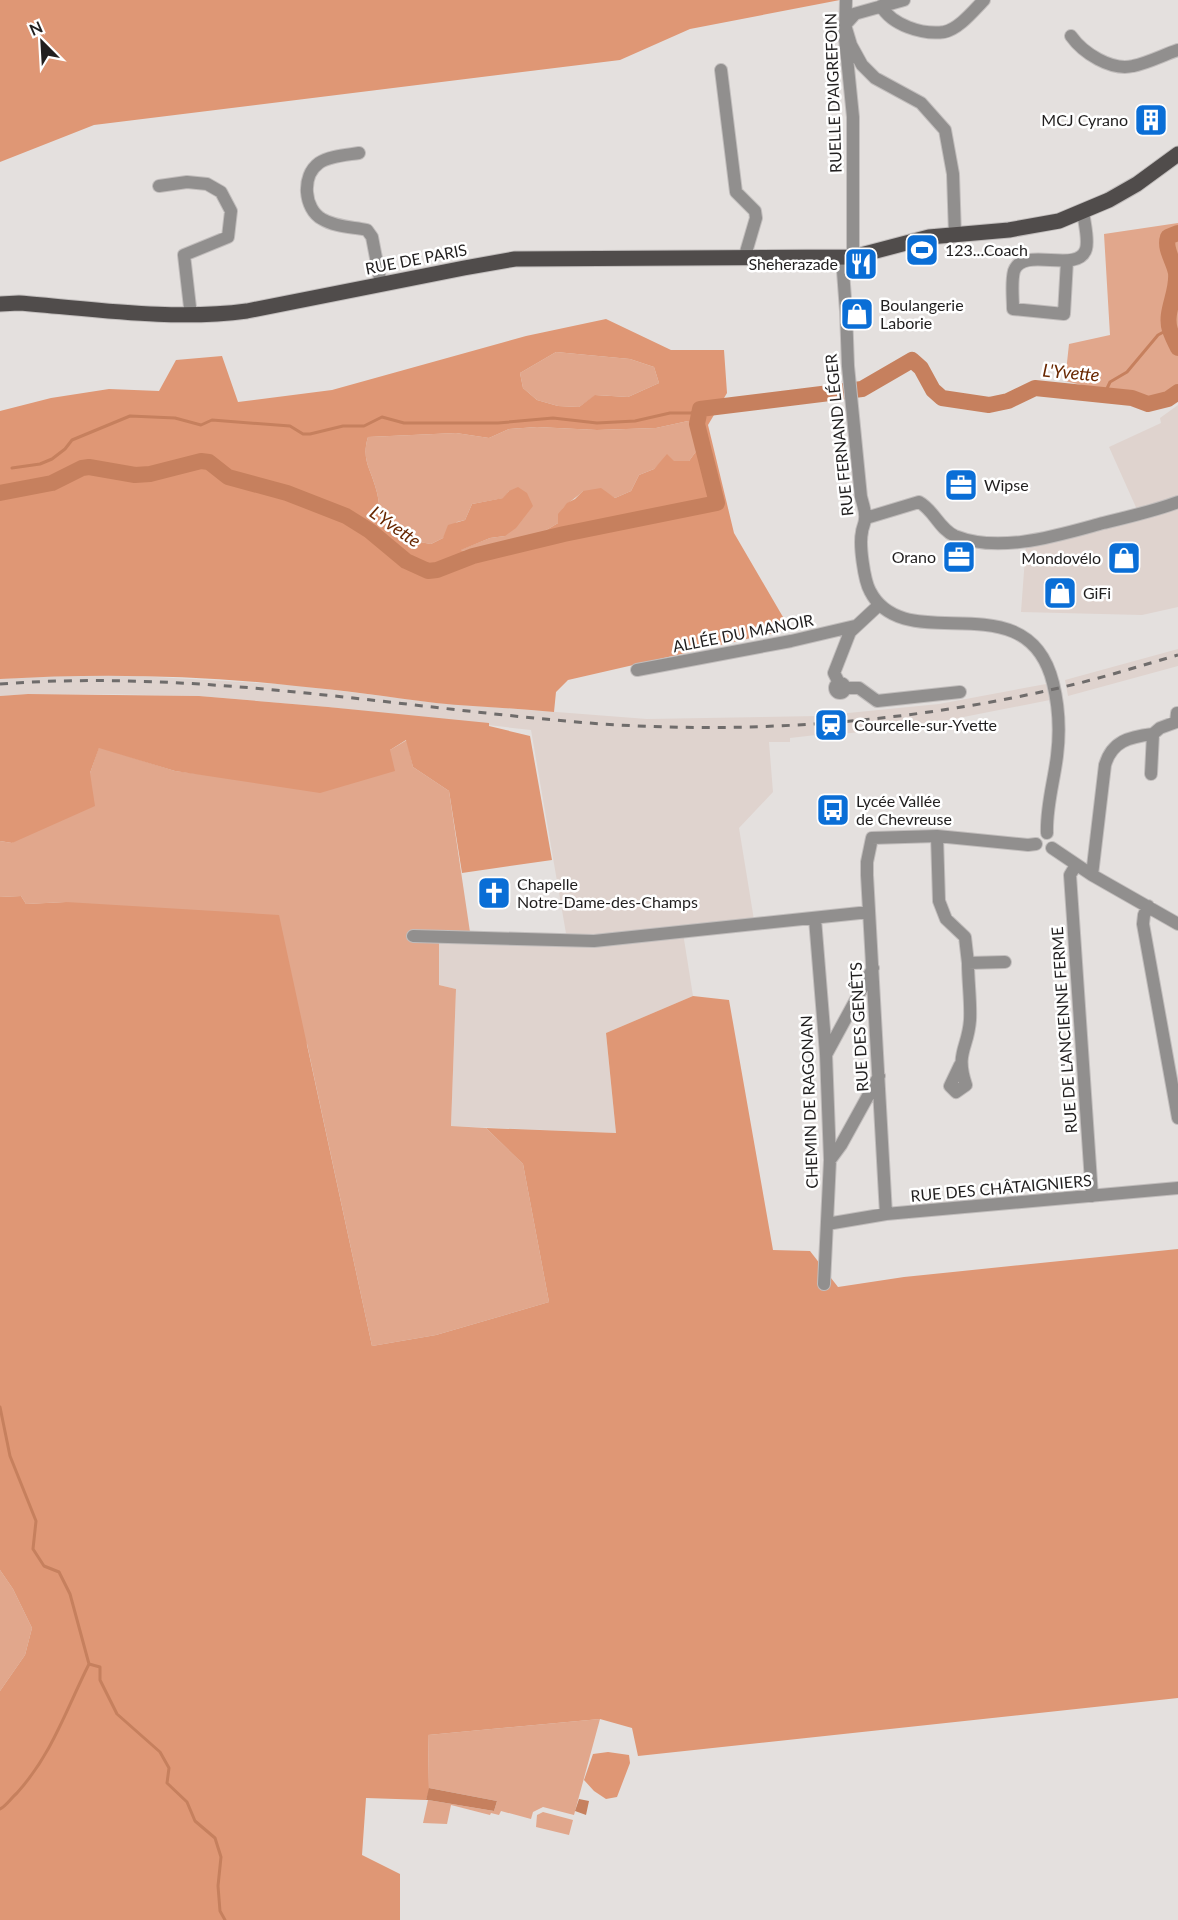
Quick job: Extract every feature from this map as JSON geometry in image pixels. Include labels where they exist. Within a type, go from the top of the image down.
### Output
[{"type":"main road","name":"RUE DE PARIS","points":[[0,304],[191,316],[213,315],[247,311],[515,260],[847,257],[929,237],[1009,230],[1059,221],[1137,184],[1178,154]]},
{"type":"street","name":"RUELLE D'AIGREFOIN","points":[[846,0],[849,18],[847,61],[853,117],[847,257]]},
{"type":"street","points":[[904,0],[849,18],[851,45],[862,65],[875,78],[921,103],[945,130],[953,174],[955,235]]},
{"type":"street","points":[[881,6],[886,15],[898,23],[920,31],[945,32],[984,0]]},
{"type":"street","points":[[1071,36],[1077,45],[1087,52],[1121,67],[1132,67],[1178,50]]},
{"type":"street","points":[[721,70],[736,192],[755,211],[756,218],[744,259]]},
{"type":"street","points":[[359,153],[328,159],[318,164],[308,179],[306,193],[311,207],[321,219],[367,230],[372,237],[381,284]]},
{"type":"street","points":[[159,186],[207,184],[221,192],[231,211],[228,237],[184,255],[191,316]]},
{"type":"street","points":[[1067,261],[1065,314],[1013,309],[1014,271],[1018,266],[1035,259],[1067,261],[1083,254],[1086,248],[1083,211]]},
{"type":"street","name":"RUE FERNAND LÉGER","points":[[847,257],[848,366],[861,497],[866,518],[861,535],[866,580],[869,590],[879,605]]},
{"type":"street","points":[[866,518],[919,502],[925,505],[938,522],[952,534],[967,540],[1024,542],[1139,514],[1178,502]]},
{"type":"street","points":[[960,692],[877,700],[859,688],[842,686],[834,673],[850,632],[879,605],[894,614],[915,621],[980,624],[1007,628],[1020,635],[1042,658],[1053,682],[1059,730],[1047,833]]},
{"type":"street","name":"ALLÉE DU MANOIR","points":[[638,670],[791,641],[855,626]]},
{"type":"street","points":[[1092,875],[1104,765],[1109,752],[1118,743],[1153,734],[1160,728],[1176,722],[1177,713]]},
{"type":"street","points":[[1151,774],[1153,734]]},
{"type":"street","points":[[1047,833],[1052,835],[1054,840],[1052,848],[1044,852],[1036,844],[1039,835],[1047,833]]},
{"type":"street","points":[[960,1065],[970,1018],[968,963],[965,937],[946,919],[939,901],[938,836],[1036,844]]},
{"type":"street","name":"RUE DES GENÊTS","points":[[886,1214],[867,862],[872,838],[938,836]]},
{"type":"street","points":[[1052,848],[1092,875],[1178,924]]},
{"type":"street","name":"RUE DE L'ANCIENNE FERME","points":[[1076,865],[1070,875],[1092,1196]]},
{"type":"street","points":[[1148,906],[1143,924],[1178,1118]]},
{"type":"street","points":[[412,936],[594,941],[869,912]]},
{"type":"street","name":"CHEMIN DE RAGONAN","points":[[815,919],[826,1054],[830,1160],[824,1284]]},
{"type":"street","points":[[968,963],[1005,962]]},
{"type":"street","points":[[826,1054],[873,968]]},
{"type":"street","points":[[830,1160],[841,1145],[879,1076]]},
{"type":"street","name":"RUE DES CHÂTAIGNIERS","points":[[827,1224],[886,1214],[1178,1188]]},
{"type":"shaded area","points":[[0,0],[840,0],[690,29],[620,60],[94,125],[0,162]]},
{"type":"shaded area","points":[[1178,223],[1178,389],[1143,400],[1065,381],[1069,344],[1110,335],[1104,234]]},
{"type":"shaded area","points":[[606,319],[671,350],[724,350],[727,393],[708,425],[734,533],[790,629],[568,680],[556,692],[554,712],[436,703],[222,679],[74,676],[0,679],[0,411],[51,398],[109,389],[159,391],[176,360],[222,356],[238,402],[332,390],[526,336]],"holes":[[[556,352],[630,359],[654,367],[659,383],[628,397],[595,395],[579,407],[558,406],[537,400],[523,388],[520,373]],[[688,421],[693,428],[697,450],[689,461],[674,461],[667,454],[654,469],[639,475],[631,491],[615,498],[601,488],[583,491],[567,503],[558,514],[558,523],[543,532],[463,551],[461,550],[490,538],[505,536],[516,528],[533,506],[527,493],[518,487],[509,491],[503,498],[472,504],[465,520],[448,525],[443,538],[431,544],[408,540],[406,532],[399,523],[381,518],[377,492],[366,458],[368,437],[456,433],[489,438],[509,429],[537,427],[597,430],[656,428]]]},
{"type":"shaded area","points":[[556,352],[630,359],[654,367],[659,383],[628,397],[596,395],[579,407],[558,406],[537,400],[523,388],[520,373]]},
{"type":"shaded area","points":[[1178,405],[1178,607],[1142,615],[1021,612],[1026,544],[1139,514],[1109,447],[1161,423],[1160,418]]},
{"type":"shaded area","points":[[688,421],[693,427],[697,450],[689,461],[660,463],[654,469],[639,475],[631,491],[615,498],[608,494],[583,491],[563,508],[558,523],[543,532],[463,551],[460,550],[490,538],[505,536],[509,491],[504,498],[472,504],[465,520],[457,522],[443,538],[431,544],[408,540],[389,522],[381,518],[377,492],[366,458],[368,437],[456,433],[489,438],[509,429],[537,427],[597,430],[656,428]]},
{"type":"shaded area","points":[[1178,649],[1178,666],[1068,696],[1065,680]]},
{"type":"shaded area","points":[[120,675],[294,685],[439,703],[647,719],[818,716],[939,704],[1046,684],[1050,700],[913,727],[790,738],[790,742],[769,742],[773,792],[739,828],[755,926],[683,933],[693,996],[606,1033],[616,1133],[451,1126],[456,989],[439,985],[439,941],[568,945],[531,730],[328,707],[199,696],[28,694],[0,696],[0,679]]},
{"type":"shaded area","points":[[28,694],[199,696],[489,723],[489,726],[530,736],[552,860],[462,873],[449,791],[413,767],[406,740],[390,750],[395,771],[320,793],[175,771],[99,748],[90,773],[95,806],[12,843],[0,841],[0,696]]},
{"type":"shaded area","points":[[407,740],[413,767],[449,791],[470,932],[439,934],[439,985],[456,989],[451,1126],[486,1128],[523,1164],[549,1302],[436,1335],[372,1346],[307,1044],[66,902],[26,904],[21,896],[0,897],[0,841],[12,843],[90,773],[99,747],[175,771],[239,779],[390,750]]},
{"type":"shaded area","points":[[21,896],[26,904],[66,902],[279,915],[372,1346],[436,1335],[549,1302],[523,1164],[486,1128],[616,1133],[606,1033],[693,996],[729,1000],[773,1250],[810,1251],[838,1287],[904,1277],[1178,1249],[1178,1698],[638,1756],[632,1728],[600,1719],[428,1735],[429,1791],[426,1800],[366,1798],[362,1855],[400,1874],[400,1920],[0,1920],[0,1691],[25,1655],[32,1628],[13,1589],[0,1570],[0,897]]},
{"type":"shaded area","points":[[0,1570],[13,1589],[32,1628],[25,1655],[0,1691]]},
{"type":"shaded area","points":[[600,1719],[574,1815],[543,1807],[533,1812],[531,1819],[501,1811],[499,1815],[491,1813],[490,1815],[451,1805],[447,1824],[423,1823],[428,1800],[494,1811],[497,1801],[429,1788],[428,1735]]},
{"type":"shaded area","points":[[608,1752],[629,1755],[630,1763],[617,1797],[606,1799],[584,1780],[593,1754]]},
{"type":"shaded area","points":[[429,1788],[497,1801],[494,1811],[426,1800]]},
{"type":"shaded area","points":[[579,1799],[589,1801],[586,1815],[575,1811]]},
{"type":"shaded area","points":[[543,1812],[573,1820],[569,1835],[536,1827],[537,1815]]},
{"type":"waterway","name":"L'Yvette","points":[[1178,233],[1168,237],[1167,242],[1176,273],[1169,323],[1178,348]]},
{"type":"waterway","points":[[1104,395],[1110,382],[1127,372],[1158,335],[1169,329]]},
{"type":"waterway","name":"L'Yvette","points":[[0,493],[52,483],[82,468],[89,467],[135,475],[150,474],[201,461],[209,462],[228,477],[287,493],[346,516],[370,531],[406,561],[428,571],[437,570],[473,556],[564,534],[717,503],[697,424],[700,409],[862,389],[912,360],[921,368],[933,390],[942,398],[989,405],[1008,401],[1035,388],[1132,398],[1148,404],[1168,399],[1178,392]]},
{"type":"waterway","name":"L'Yvette","points":[[12,468],[40,464],[52,459],[72,440],[130,416],[175,418],[201,425],[212,420],[290,426],[303,434],[310,434],[343,426],[364,426],[382,417],[404,423],[498,423],[553,418],[597,423],[635,421],[670,413],[691,413],[700,409]]},
{"type":"waterway","points":[[0,1407],[10,1456],[36,1521],[33,1549],[44,1566],[59,1572],[70,1594],[89,1664],[58,1731],[40,1763],[17,1793],[0,1809]]},
{"type":"waterway","points":[[89,1664],[100,1667],[100,1680],[117,1714],[160,1752],[169,1768],[167,1783],[187,1802],[195,1821],[215,1838],[221,1857],[218,1886],[220,1911],[225,1920]]},
{"type":"railway","points":[[0,684],[74,681],[221,686],[589,723],[708,728],[827,723],[946,710],[1078,683],[1178,655]]},
{"type":"place","name":"MCJ Cyrano","points":[[1151,120]]},
{"type":"place","name":"123...Coach","points":[[922,250]]},
{"type":"place","name":"Sheherazade","points":[[861,264]]},
{"type":"place","name":"Boulangerie Laborie","points":[[857,314]]},
{"type":"place","name":"Wipse","points":[[961,485]]},
{"type":"place","name":"Orano","points":[[959,557]]},
{"type":"place","name":"Mondovélo","points":[[1124,558]]},
{"type":"place","name":"GiFi","points":[[1060,593]]},
{"type":"place","name":"Courcelle-sur-Yvette","points":[[831,725]]},
{"type":"place","name":"Lycée Vallée de Chevreuse","points":[[833,810]]},
{"type":"place","name":"Chapelle Notre-Dame-des-Champs","points":[[494,893]]}]
